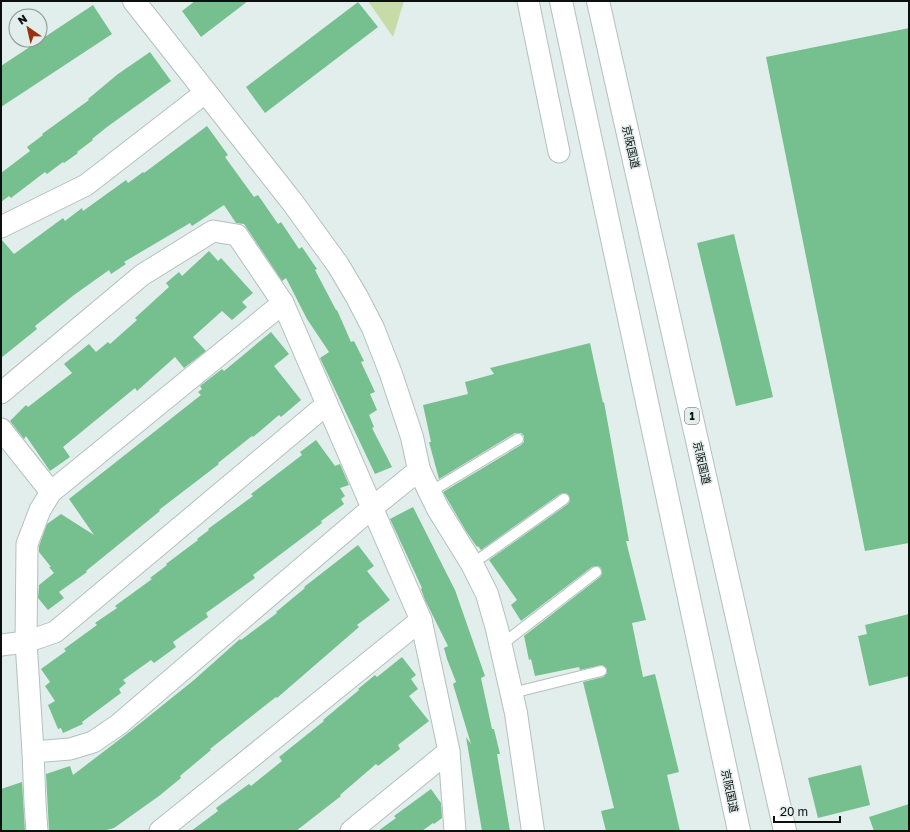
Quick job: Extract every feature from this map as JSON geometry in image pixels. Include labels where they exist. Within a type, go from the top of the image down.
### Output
[{"type":"main road","points":[[134,1],[293,203],[338,265],[373,328],[391,374],[412,437],[419,470],[438,509],[472,564],[487,594],[501,646],[516,713],[533,831]]},
{"type":"main road","name":"京阪国道","points":[[561,1],[739,831]]},
{"type":"main road","name":"京阪国道","points":[[598,1],[785,831]]},
{"type":"street","points":[[528,1],[559,152]]},
{"type":"street","points":[[1,227],[86,185],[206,92]]},
{"type":"street","points":[[1,394],[142,275],[212,231],[237,235],[283,303],[421,620],[448,751],[455,831]]},
{"type":"street","points":[[37,831],[26,642],[27,544],[40,510],[51,492],[283,303]]},
{"type":"street","points":[[1,645],[26,642],[55,632],[327,404]]},
{"type":"street","points":[[1,429],[51,492]]},
{"type":"street","points":[[33,752],[70,749],[93,742],[118,726],[372,508],[419,470]]},
{"type":"street","points":[[160,831],[421,620]]},
{"type":"street","points":[[351,831],[448,751]]},
{"type":"lane","points":[[430,492],[518,439]]},
{"type":"lane","points":[[472,564],[564,499]]},
{"type":"lane","points":[[501,646],[596,572]]},
{"type":"lane","points":[[512,693],[600,671]]},
{"type":"green space","points":[[368,1],[404,1],[393,37]]},
{"type":"building","points":[[195,1],[248,1],[201,37],[182,11]]},
{"type":"building","points":[[358,2],[378,27],[265,113],[246,87]]},
{"type":"building","points":[[93,5],[112,34],[1,107],[1,66],[28,48],[48,48],[48,35]]},
{"type":"building","points":[[909,28],[909,543],[865,551],[766,57]]},
{"type":"building","points":[[150,52],[171,81],[107,127],[77,152],[78,153],[64,163],[63,162],[47,174],[45,172],[11,198],[9,196],[1,202],[1,173],[30,151],[27,147],[43,135],[42,134],[89,100],[88,99],[118,74]]},
{"type":"building","points":[[207,126],[228,155],[225,157],[254,197],[258,195],[278,224],[281,222],[299,249],[302,247],[317,269],[315,270],[337,310],[351,342],[354,341],[364,361],[361,362],[375,392],[370,394],[377,410],[369,415],[374,427],[372,428],[392,467],[375,474],[320,358],[329,352],[307,319],[286,278],[282,281],[244,224],[236,223],[224,205],[192,226],[190,223],[124,262],[126,264],[111,274],[109,270],[35,326],[37,329],[1,358],[1,239],[14,254],[63,218],[65,221],[82,208],[83,211],[126,180],[128,183],[143,172],[144,173]]},
{"type":"building","points":[[734,234],[773,397],[736,406],[697,243]]},
{"type":"building","points":[[209,251],[218,261],[221,258],[253,293],[242,302],[247,307],[232,320],[222,311],[193,337],[206,351],[184,368],[175,357],[137,391],[135,388],[63,447],[70,457],[50,471],[26,436],[24,439],[10,421],[26,405],[28,407],[72,373],[64,364],[89,344],[96,352],[108,342],[110,344],[137,320],[135,318],[169,287],[166,283],[179,272],[182,276]]},
{"type":"building","points":[[271,332],[289,354],[274,366],[301,400],[281,417],[279,415],[253,437],[252,436],[218,463],[219,464],[159,510],[160,511],[86,571],[87,572],[59,592],[64,598],[48,610],[38,598],[39,585],[54,573],[39,552],[39,546],[47,524],[61,514],[94,535],[69,499],[201,395],[198,392],[202,389],[200,386],[222,369],[224,371]]},
{"type":"building","points":[[590,343],[603,403],[604,402],[629,541],[626,541],[646,620],[632,623],[643,677],[655,674],[679,772],[667,775],[680,831],[606,831],[601,811],[614,808],[583,682],[603,677],[607,673],[607,669],[602,665],[580,670],[579,667],[535,676],[531,659],[529,660],[524,636],[600,577],[602,574],[601,568],[598,566],[592,567],[521,621],[511,605],[517,600],[489,560],[568,504],[570,501],[569,496],[566,493],[560,494],[481,550],[478,546],[477,547],[466,531],[443,492],[521,445],[524,442],[524,436],[521,433],[515,433],[439,479],[429,442],[431,442],[423,405],[468,394],[465,382],[494,374],[490,368]]},
{"type":"building","points":[[316,440],[335,466],[340,464],[349,485],[340,488],[345,496],[341,499],[344,504],[321,521],[322,523],[253,575],[255,578],[206,613],[208,617],[173,642],[176,647],[154,663],[151,660],[123,680],[126,683],[119,689],[121,693],[82,722],[83,724],[63,733],[61,728],[58,729],[48,705],[55,701],[45,686],[50,682],[41,669],[66,651],[64,649],[97,625],[95,623],[117,608],[115,606],[152,579],[150,578],[198,540],[197,539],[209,530],[208,529],[253,496],[251,494],[302,455],[300,452]]},
{"type":"building","points":[[413,507],[455,590],[485,676],[481,678],[492,729],[494,729],[500,754],[497,754],[510,831],[482,831],[466,737],[471,744],[453,684],[456,682],[444,648],[448,646],[425,600],[421,589],[422,588],[390,519]]},
{"type":"building","points":[[358,545],[374,566],[367,571],[390,600],[357,625],[359,627],[277,698],[276,697],[210,749],[211,750],[180,776],[181,778],[159,796],[114,828],[102,831],[49,831],[46,774],[70,766],[73,775],[194,680],[240,639],[241,640],[277,613],[276,612],[305,588],[304,587]]},
{"type":"building","points":[[909,614],[909,676],[869,686],[858,636],[867,634],[865,625]]},
{"type":"building","points":[[402,657],[416,675],[411,679],[418,689],[409,696],[429,721],[398,745],[400,749],[378,766],[376,764],[340,795],[341,796],[296,831],[191,831],[218,811],[216,808],[249,784],[251,786],[282,761],[279,757],[324,721],[323,720],[375,675],[377,677]]},
{"type":"building","points":[[861,765],[870,805],[818,818],[808,778]]},
{"type":"building","points":[[22,782],[25,831],[1,831],[1,789]]},
{"type":"building","points":[[431,789],[441,803],[442,818],[422,831],[378,831],[396,818],[394,816]]},
{"type":"building","points":[[909,804],[909,831],[874,831],[869,817]]}]
